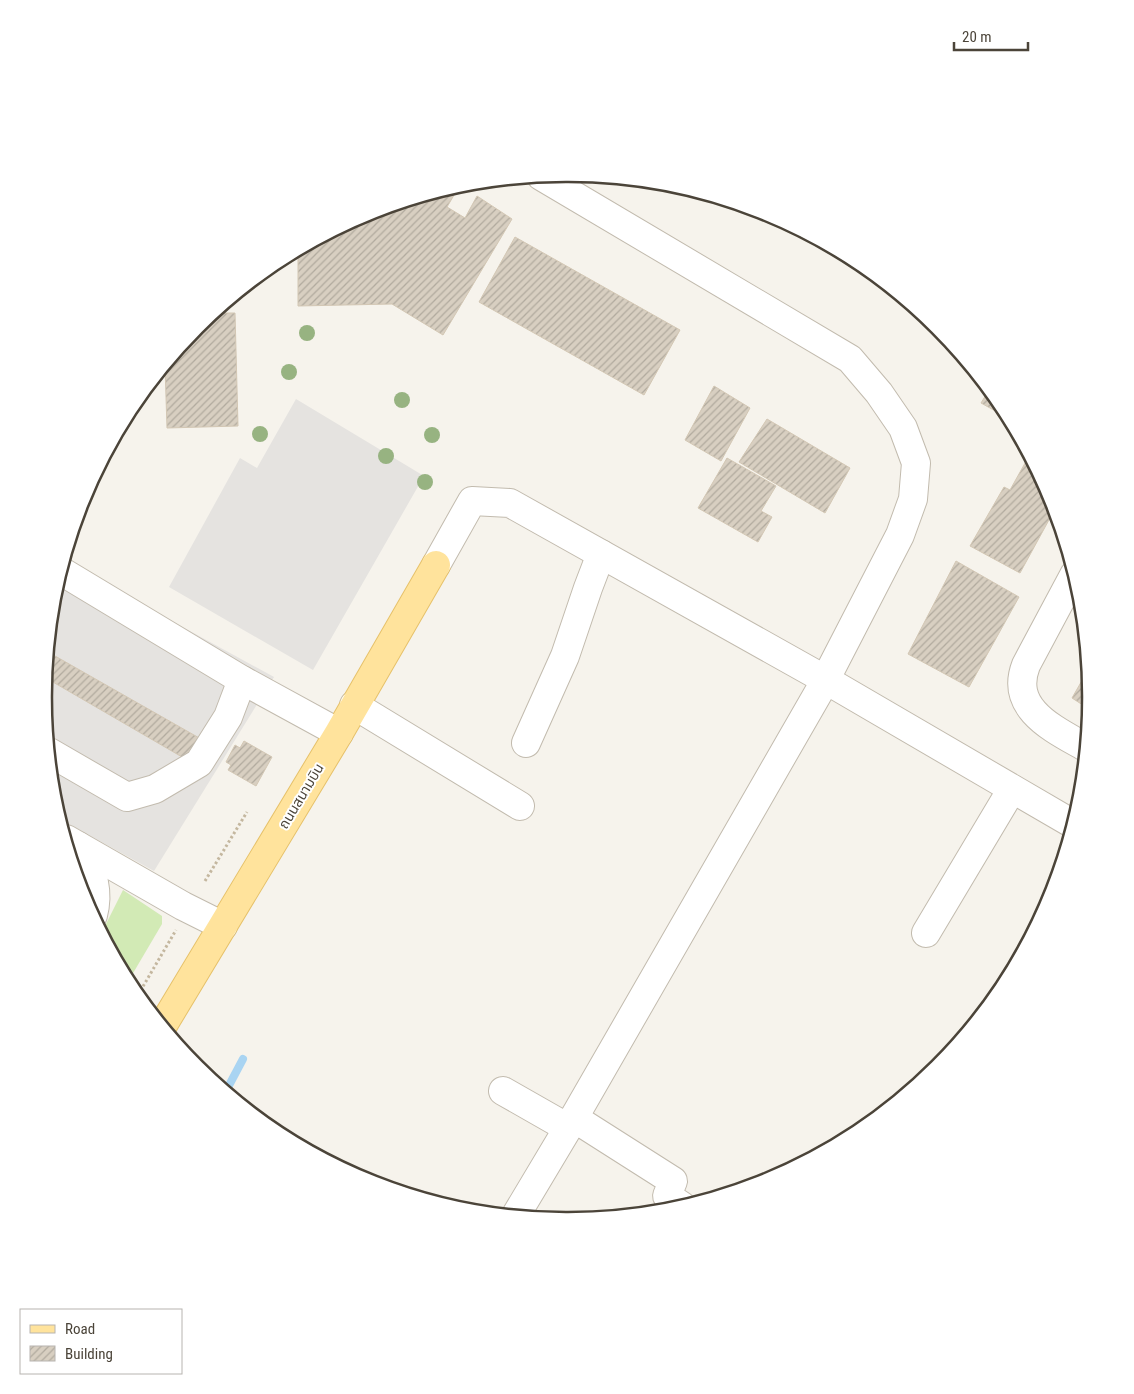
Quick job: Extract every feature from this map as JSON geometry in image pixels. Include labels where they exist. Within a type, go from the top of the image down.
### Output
[{"type":"main road","name":"ถนนสนามบิน","points":[[166,1019],[339,733],[436,565]]},
{"type":"street","points":[[520,1209],[826,680],[900,535],[913,499],[916,463],[903,428],[879,394],[850,359],[553,183]]},
{"type":"street","points":[[436,565],[472,501],[510,503],[826,680],[1066,820]]},
{"type":"street","points":[[526,743],[565,656],[601,554]]},
{"type":"street","points":[[67,575],[242,680],[339,733]]},
{"type":"street","points":[[1069,585],[1026,665],[1021,678],[1023,694],[1036,716],[1079,743]]},
{"type":"street","points":[[56,756],[127,797],[155,789],[199,763],[228,717],[242,680]]},
{"type":"street","points":[[354,705],[520,806]]},
{"type":"street","points":[[926,933],[1012,789]]},
{"type":"street","points":[[75,844],[183,906],[223,926]]},
{"type":"street","points":[[75,847],[88,861],[93,874],[96,892],[95,900]]},
{"type":"street","points":[[503,1091],[571,1123],[673,1181],[667,1196],[674,1200]]},
{"type":"path","points":[[205,881],[248,812]]},
{"type":"path","points":[[142,987],[176,929]]},
{"type":"green space","points":[[123,890],[162,916],[162,924],[133,973],[106,924]]},
{"type":"shaded area","points":[[296,399],[424,476],[313,670],[169,587],[240,458],[257,468]]},
{"type":"shaded area","points":[[70,565],[274,677],[154,871],[68,824],[57,764],[52,697],[57,630]]},
{"type":"building","points":[[454,195],[447,207],[465,218],[477,196],[512,219],[443,335],[392,304],[298,306],[298,258],[339,236],[370,222],[402,210]]},
{"type":"building","points":[[515,237],[680,330],[644,395],[479,302]]},
{"type":"building","points":[[225,313],[235,313],[238,426],[167,428],[165,376],[203,333]]},
{"type":"building","points":[[714,386],[750,408],[721,461],[685,440]]},
{"type":"building","points":[[985,397],[995,411],[981,403]]},
{"type":"building","points":[[767,419],[850,468],[825,513],[739,462]]},
{"type":"building","points":[[727,458],[776,486],[761,511],[772,517],[758,542],[698,508]]},
{"type":"building","points":[[1025,463],[1049,519],[1020,573],[970,546],[1004,487],[1010,490]]},
{"type":"building","points":[[956,561],[1019,597],[969,687],[908,654]]},
{"type":"building","points":[[55,656],[201,739],[189,761],[53,682]]},
{"type":"building","points":[[1081,682],[1082,704],[1072,698]]},
{"type":"building","points":[[244,741],[272,757],[256,786],[228,770],[231,765],[226,762],[235,745],[240,748]]},
{"type":"waterway","points":[[229,1085],[243,1059]]}]
